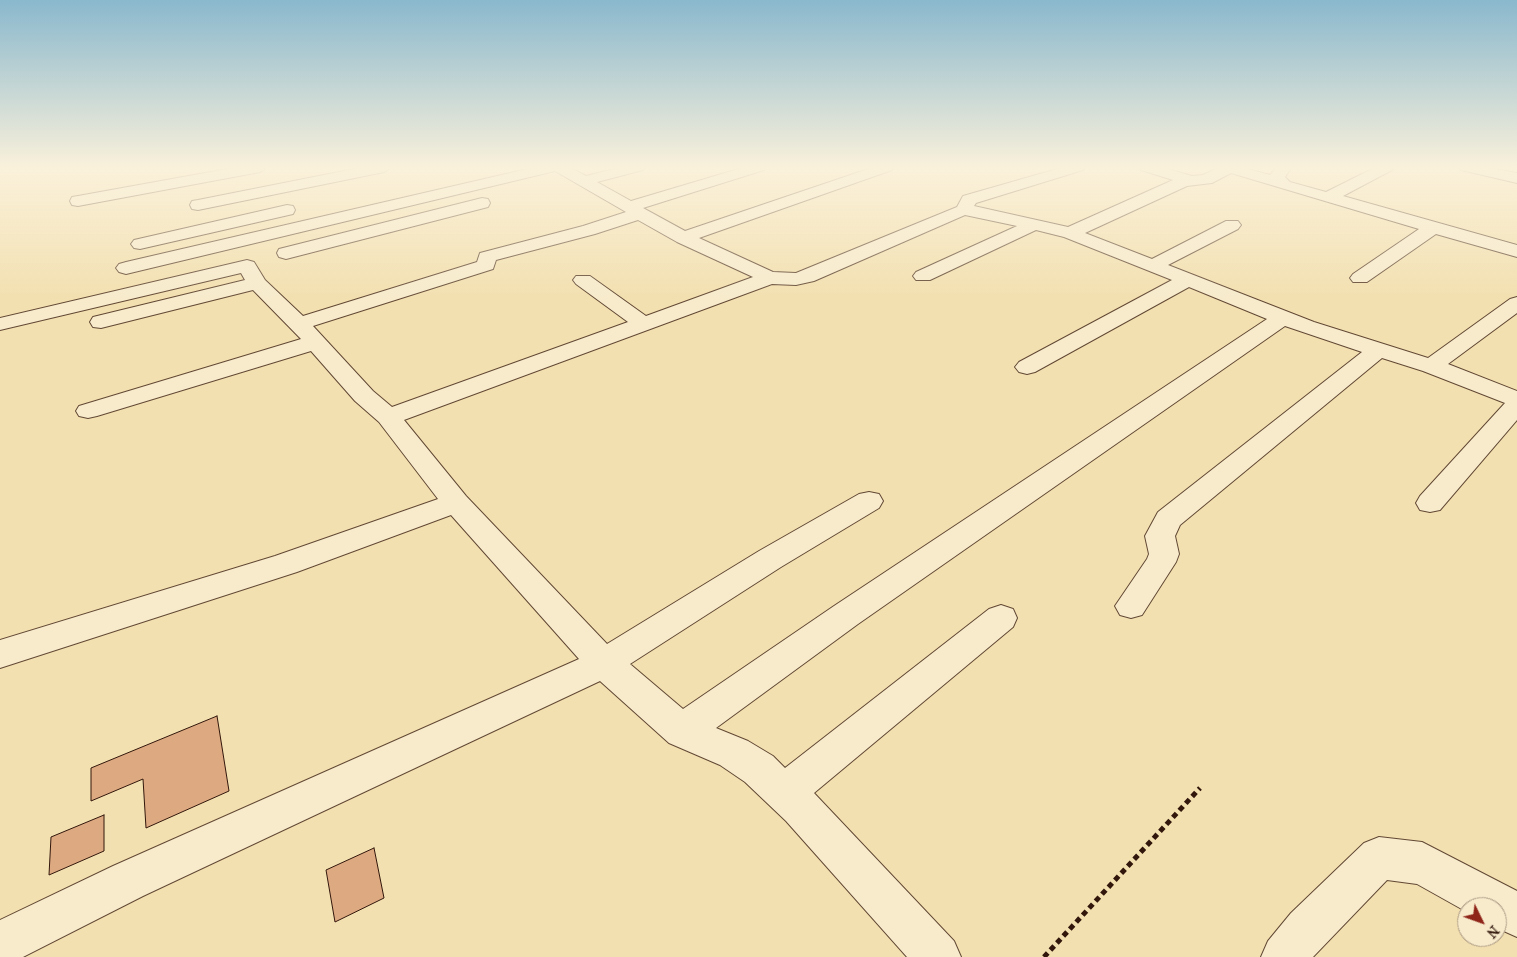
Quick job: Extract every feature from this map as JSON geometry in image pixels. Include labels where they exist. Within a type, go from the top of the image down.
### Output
[{"type":"street","points":[[140,244],[280,212]]},
{"type":"street","points":[[126,268],[362,212]]},
{"type":"street","points":[[286,252],[447,212]]},
{"type":"street","points":[[88,411],[307,333],[486,266],[487,257],[588,230],[631,212]]},
{"type":"street","points":[[638,212],[683,238],[770,278]]},
{"type":"street","points":[[683,238],[758,212]]},
{"type":"street","points":[[388,417],[770,278],[796,279],[806,277],[959,212]]},
{"type":"street","points":[[973,212],[1036,224],[1070,233],[1282,318],[1377,351],[1430,366],[1517,399]]},
{"type":"street","points":[[1070,233],[1118,212]]},
{"type":"street","points":[[1375,212],[1517,251]]},
{"type":"street","points":[[923,276],[1036,224]]},
{"type":"street","points":[[1152,266],[1232,225]]},
{"type":"street","points":[[1360,278],[1432,228]]},
{"type":"street","points":[[0,324],[246,266],[257,284],[307,333],[364,396],[388,417],[456,503],[604,663],[682,731],[734,753],[759,769],[785,792],[938,957]]},
{"type":"street","points":[[583,280],[644,324]]},
{"type":"street","points":[[1027,367],[1187,280]]},
{"type":"street","points":[[101,322],[257,284]]},
{"type":"street","points":[[1430,366],[1517,303]]},
{"type":"street","points":[[682,731],[846,615],[1282,318]]},
{"type":"street","points":[[1493,320],[1517,329]]},
{"type":"street","points":[[1131,606],[1161,562],[1164,554],[1160,536],[1168,520],[1377,351]]},
{"type":"street","points":[[1430,502],[1517,405]]},
{"type":"street","points":[[0,944],[128,882],[604,663],[770,559],[870,501]]},
{"type":"street","points":[[0,654],[286,564],[456,503]]},
{"type":"street","points":[[785,792],[1001,618]]},
{"type":"street","points":[[1284,957],[1307,929],[1379,858],[1422,863],[1517,915]]},
{"type":"path","points":[[1044,957],[1200,788]]},
{"type":"building","points":[[217,716],[229,791],[146,828],[143,779],[91,801],[91,768]]},
{"type":"building","points":[[104,815],[104,851],[49,875],[51,837]]},
{"type":"building","points":[[374,848],[384,898],[335,922],[326,870]]}]
